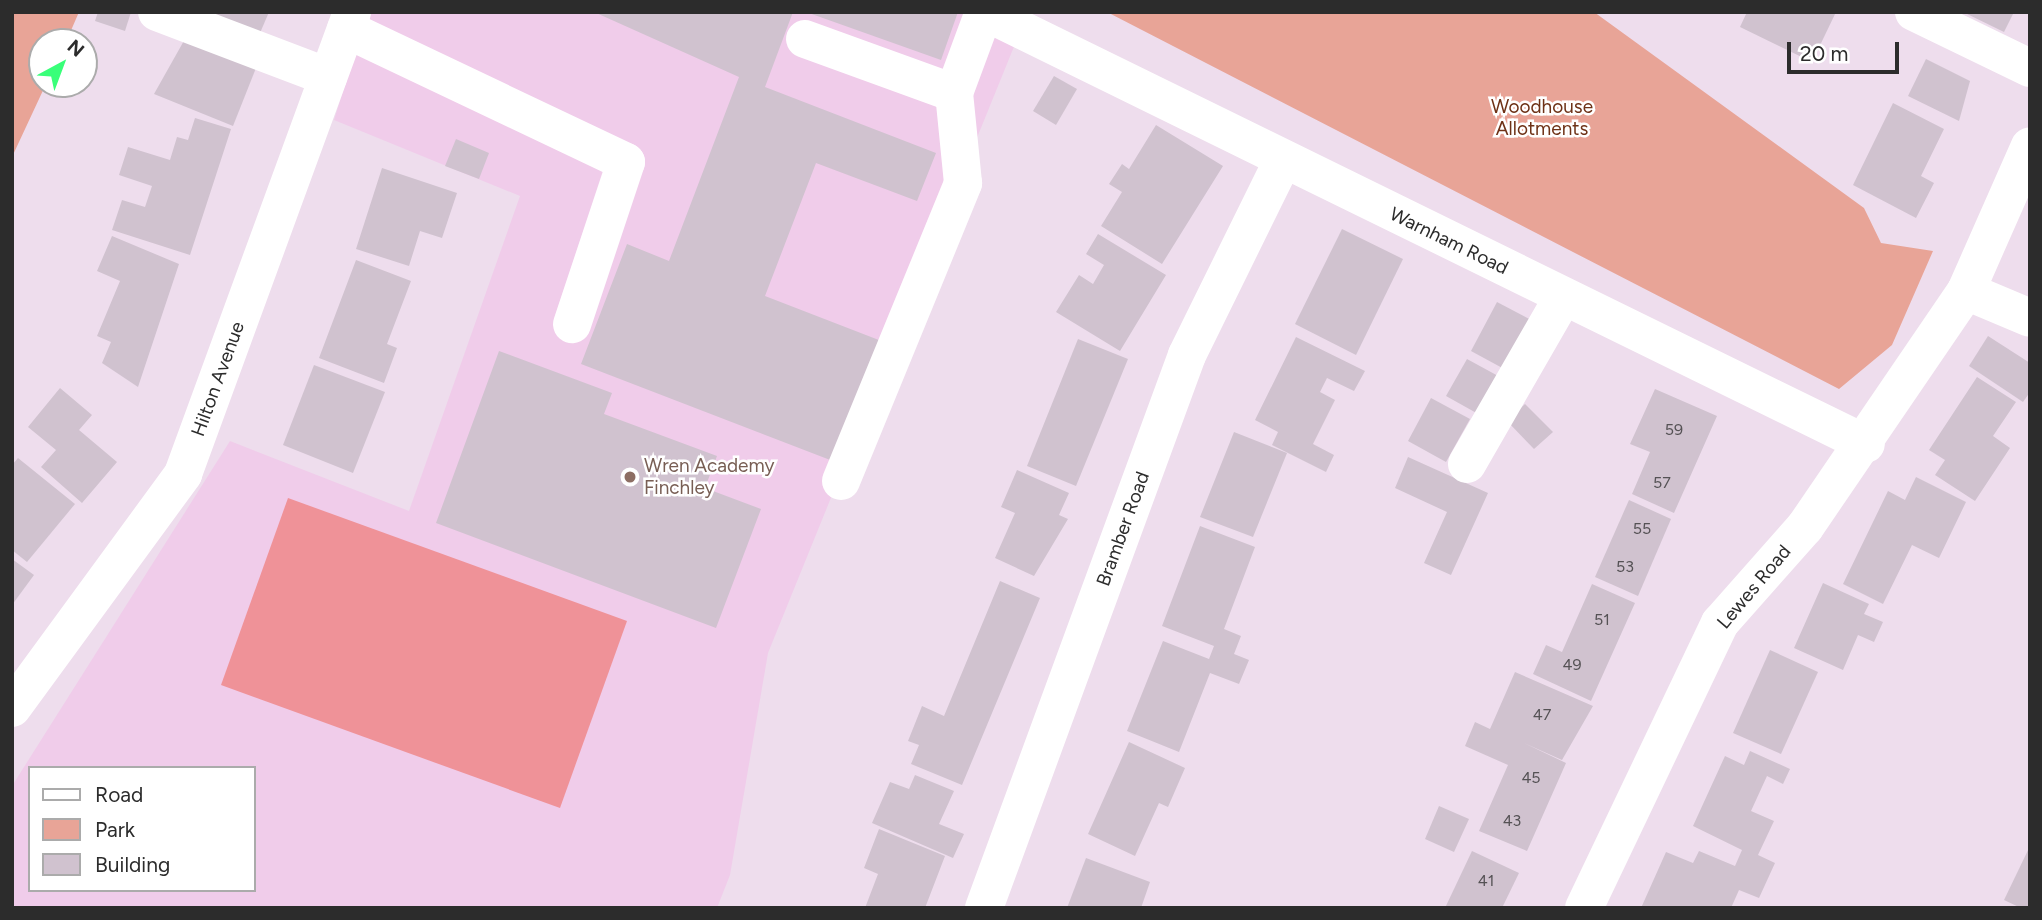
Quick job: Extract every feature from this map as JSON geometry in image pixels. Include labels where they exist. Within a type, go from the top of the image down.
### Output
[{"type":"street","name":"Warnham Road","points":[[984,12],[1034,33],[1283,160],[1866,444]]},
{"type":"street","points":[[841,481],[963,183],[954,93],[984,12]]},
{"type":"street","points":[[1914,12],[2030,68]]},
{"type":"street","points":[[349,21],[626,162],[572,324]]},
{"type":"street","name":"Hilton Avenue","points":[[12,708],[183,474],[349,21]]},
{"type":"street","points":[[152,22],[328,77]]},
{"type":"street","points":[[805,39],[954,93]]},
{"type":"street","name":"Lewes Road","points":[[1584,908],[1720,623],[1761,583],[1866,444],[1966,291],[2030,146]]},
{"type":"street","name":"Bramber Road","points":[[985,908],[1187,355],[1283,160]]},
{"type":"street","points":[[1966,291],[2030,318]]},
{"type":"street","points":[[1467,464],[1563,297]]},
{"type":"shaded area","name":"Wren Academy Finchley","points":[[368,12],[1028,12],[768,653],[730,875],[717,908],[12,908],[12,786],[230,441],[409,511],[520,196],[334,120]]},
{"type":"shaded area","points":[[288,498],[627,621],[560,808],[221,685]]},
{"type":"green space","points":[[12,12],[79,12],[72,28],[28,28],[28,98],[39,98],[12,157]]},
{"type":"green space","name":"Woodhouse Allotments","points":[[1107,12],[1594,12],[1864,208],[1881,243],[1933,251],[1892,345],[1839,389]]},
{"type":"building","points":[[98,12],[131,12],[125,31],[95,21]]},
{"type":"building","points":[[199,12],[269,12],[254,47]]},
{"type":"building","points":[[594,12],[793,12],[765,87],[936,153],[917,201],[816,163],[765,296],[884,342],[838,463],[581,364],[627,244],[669,261],[739,77]]},
{"type":"building","points":[[806,12],[958,12],[941,60]]},
{"type":"building","points":[[1747,12],[1836,12],[1812,62],[1740,27]]},
{"type":"building","points":[[1963,12],[2014,12],[2004,32]]},
{"type":"building","points":[[190,30],[260,58],[233,126],[154,94]]},
{"type":"building","points":[[1926,59],[1970,81],[1959,121],[1908,96]]},
{"type":"building","points":[[1054,76],[1077,89],[1056,125],[1033,111]]},
{"type":"building","points":[[1893,103],[1944,129],[1921,176],[1934,183],[1916,218],[1853,185]]},
{"type":"building","points":[[195,118],[231,129],[190,255],[112,230],[122,200],[145,207],[152,186],[119,175],[128,147],[170,160],[177,137],[188,140]]},
{"type":"building","points":[[1156,125],[1223,166],[1162,264],[1101,226],[1122,192],[1109,184],[1122,164],[1129,169]]},
{"type":"building","points":[[456,139],[489,153],[479,179],[445,166]]},
{"type":"building","points":[[382,168],[457,193],[442,238],[420,231],[409,266],[356,249]]},
{"type":"building","points":[[1342,229],[1403,259],[1356,355],[1295,324]]},
{"type":"building","points":[[1098,234],[1166,275],[1120,351],[1056,312],[1079,275],[1093,284],[1104,265],[1086,254]]},
{"type":"building","points":[[112,236],[179,264],[138,387],[102,363],[111,342],[97,336],[120,281],[97,271]]},
{"type":"building","points":[[356,260],[411,281],[387,344],[397,348],[384,383],[319,358]]},
{"type":"building","points":[[1497,302],[1539,324],[1506,370],[1471,351]]},
{"type":"building","points":[[1988,336],[2030,363],[2030,392],[2023,402],[1969,366]]},
{"type":"building","points":[[1296,337],[1365,371],[1354,391],[1327,378],[1320,392],[1335,400],[1313,444],[1334,455],[1326,472],[1272,445],[1278,432],[1255,420]]},
{"type":"building","points":[[1078,339],[1128,359],[1076,486],[1027,466]]},
{"type":"building","points":[[499,351],[612,393],[604,414],[717,456],[705,488],[761,509],[716,628],[436,523]]},
{"type":"building","points":[[1467,359],[1500,377],[1480,415],[1446,396]]},
{"type":"building","points":[[314,365],[385,392],[353,473],[283,445]]},
{"type":"building","points":[[1977,377],[2016,402],[1993,436],[2010,448],[1975,501],[1935,475],[1945,460],[1929,450]]},
{"type":"building","points":[[60,388],[92,415],[79,430],[117,462],[82,503],[41,467],[56,450],[28,427]]},
{"type":"building","points":[[1655,389],[1717,416],[1674,513],[1632,494],[1650,452],[1630,444]]},
{"type":"building","points":[[1431,398],[1470,419],[1446,462],[1408,441]]},
{"type":"building","points":[[1525,404],[1553,432],[1534,449],[1507,421]]},
{"type":"building","points":[[1234,432],[1287,453],[1253,537],[1200,517]]},
{"type":"building","points":[[1408,457],[1488,493],[1451,575],[1424,563],[1447,512],[1395,488]]},
{"type":"building","points":[[18,458],[75,504],[27,562],[12,550],[12,465]]},
{"type":"building","points":[[1017,470],[1069,493],[1059,515],[1068,519],[1034,576],[995,558],[1015,513],[1001,507]]},
{"type":"building","points":[[1916,477],[1966,502],[1939,558],[1912,545],[1883,604],[1843,584],[1888,491],[1905,500]]},
{"type":"building","points":[[1629,500],[1671,519],[1638,596],[1595,577]]},
{"type":"building","points":[[1200,526],[1255,547],[1224,629],[1241,636],[1234,654],[1249,660],[1239,684],[1210,673],[1179,752],[1127,731],[1163,641],[1209,659],[1214,646],[1162,626]]},
{"type":"building","points":[[12,559],[34,575],[12,605]]},
{"type":"building","points":[[1000,581],[1040,598],[962,785],[911,764],[919,745],[908,741],[922,706],[944,716]]},
{"type":"building","points":[[1823,583],[1869,604],[1864,614],[1883,622],[1874,642],[1858,635],[1843,670],[1794,648]]},
{"type":"building","points":[[1592,584],[1635,603],[1591,701],[1533,674],[1546,645],[1562,652]]},
{"type":"building","points":[[1770,650],[1818,672],[1781,754],[1733,733]]},
{"type":"building","points":[[1515,672],[1593,706],[1562,760],[1524,743],[1566,763],[1527,851],[1479,831],[1508,765],[1465,746],[1475,722],[1490,729]]},
{"type":"building","points":[[1129,742],[1185,768],[1168,807],[1159,803],[1135,856],[1088,834]]},
{"type":"building","points":[[1750,751],[1790,769],[1783,784],[1767,776],[1751,811],[1774,821],[1758,855],[1775,863],[1759,898],[1739,890],[1731,908],[1641,908],[1666,852],[1693,863],[1699,851],[1735,866],[1742,850],[1693,826],[1725,756],[1744,765]]},
{"type":"building","points":[[915,775],[954,791],[939,824],[964,834],[953,858],[872,823],[890,782],[909,789]]},
{"type":"building","points":[[1439,806],[1469,819],[1454,852],[1425,839]]},
{"type":"building","points":[[879,829],[945,856],[925,908],[865,908],[878,874],[864,868]]},
{"type":"building","points":[[2030,846],[2030,908],[2021,908],[2004,900]]},
{"type":"building","points":[[1472,851],[1519,873],[1502,908],[1445,908]]},
{"type":"building","points":[[1086,858],[1150,882],[1141,908],[1067,908]]},
{"type":"place","name":"Wren Academy Finchley","points":[[630,477]]}]
